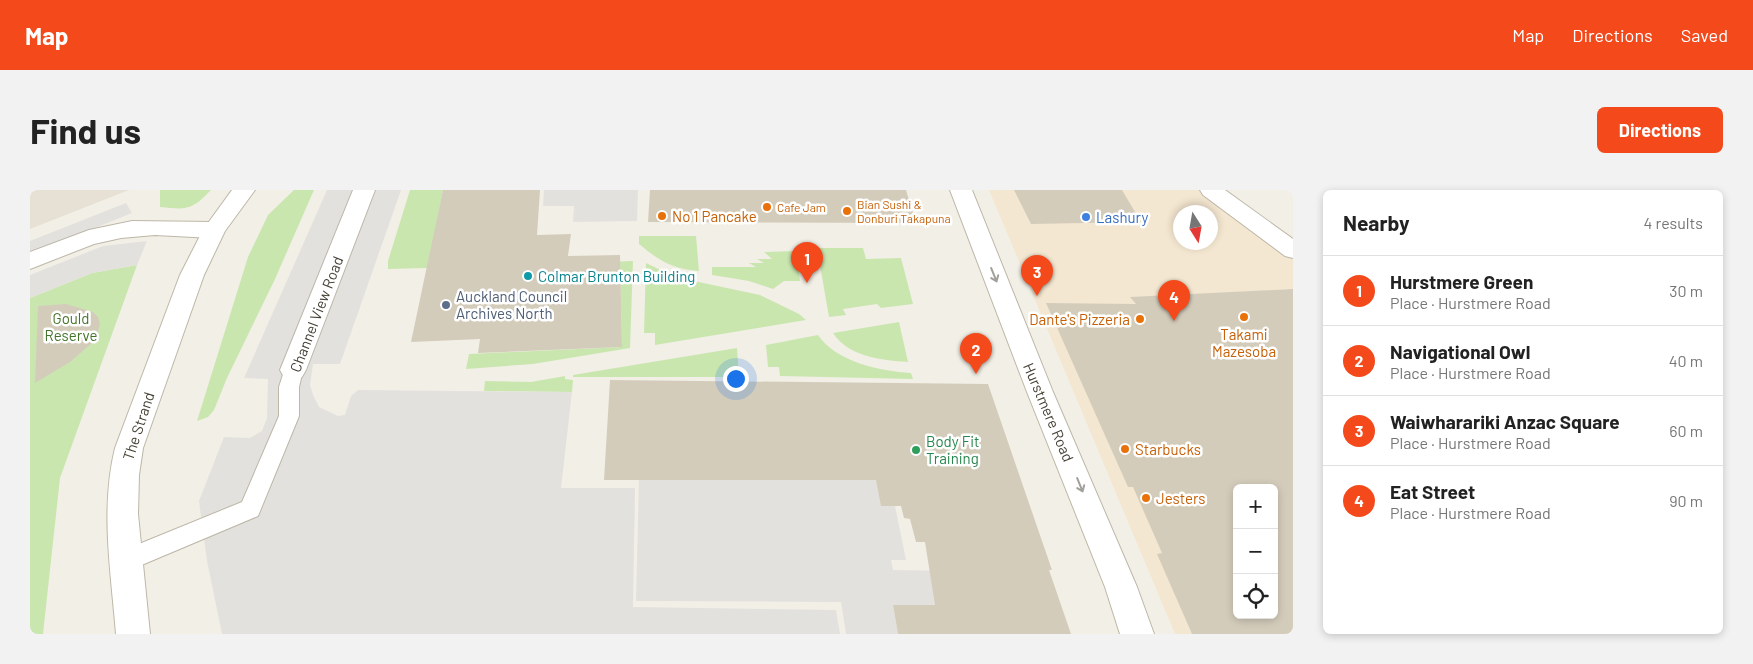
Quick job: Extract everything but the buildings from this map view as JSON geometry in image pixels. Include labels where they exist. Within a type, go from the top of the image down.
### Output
[{"type":"street","name":"The Strand","points":[[133,634],[125,561],[123,495],[127,455],[176,318],[205,245],[228,208],[244,190]]},
{"type":"street","name":"Channel View Road","points":[[293,370],[364,190]]},
{"type":"street","name":"Hurstmere Road","points":[[961,190],[1040,392],[1117,578],[1137,634]]},
{"type":"street","points":[[1211,190],[1293,250]]},
{"type":"street","points":[[30,261],[90,238],[121,230],[155,228],[213,230]]},
{"type":"lane","name":"Channel View Road","points":[[125,561],[250,509],[289,416],[289,387],[293,370]]},
{"type":"shaded area","points":[[30,190],[129,190],[30,229]]},
{"type":"shaded area","points":[[327,190],[401,190],[340,364],[313,364],[310,385],[319,407],[338,416],[345,415],[351,396],[358,390],[572,392],[561,488],[635,488],[633,607],[836,610],[840,634],[222,634],[207,561],[199,501],[224,437],[250,438],[262,431],[267,418],[268,379],[244,378]]},
{"type":"shaded area","points":[[544,190],[638,190],[637,221],[573,222],[574,206],[543,206]]},
{"type":"shaded area","points":[[989,190],[1223,190],[1293,241],[1293,634],[1175,634]]},
{"type":"shaded area","points":[[126,203],[132,213],[30,254],[30,241]]},
{"type":"shaded area","points":[[147,241],[137,265],[92,273],[30,298],[30,275],[103,246]]},
{"type":"shaded area","points":[[639,480],[876,480],[895,506],[906,560],[891,560],[893,570],[952,571],[1030,598],[934,598],[935,605],[893,605],[898,634],[846,634],[841,602],[636,601]]},
{"type":"green space","points":[[160,190],[211,190],[194,205],[177,208],[160,207]]},
{"type":"green space","points":[[294,190],[314,190],[214,410],[208,417],[197,421],[248,257],[268,215]]},
{"type":"green space","points":[[410,190],[443,190],[428,268],[388,269],[388,261]]},
{"type":"green space","points":[[639,236],[696,236],[699,271],[674,266],[653,255],[639,244]]},
{"type":"green space","points":[[817,248],[863,248],[866,259],[901,258],[913,304],[881,308],[877,304],[843,309],[846,315],[829,317]]},
{"type":"green space","points":[[796,251],[800,281],[784,281],[773,289],[749,281],[712,275],[712,267],[756,267],[749,263],[764,263],[757,259],[772,259],[764,252]]},
{"type":"green space","points":[[633,261],[630,348],[533,364],[466,369],[469,354],[622,347],[620,267],[608,262]]},
{"type":"green space","points":[[646,263],[675,277],[760,295],[799,314],[806,320],[655,345],[655,333],[644,333]]},
{"type":"green space","name":"Gould Reserve","points":[[137,265],[60,478],[43,634],[30,634],[30,298],[92,273]]},
{"type":"green space","points":[[899,322],[908,362],[866,356],[848,347],[833,333]]},
{"type":"green space","points":[[818,335],[836,352],[847,358],[873,367],[911,373],[913,379],[780,376],[779,367],[768,367],[766,345]]},
{"type":"green space","points":[[737,348],[739,377],[573,377],[573,375]]},
{"type":"green space","points":[[565,376],[565,379],[573,380],[572,392],[484,391],[485,381],[531,382]]},
{"type":"place","name":"Cafe Jam","points":[[767,207]]},
{"type":"place","name":"Bian Sushi & Donburi Takapuna","points":[[847,211]]},
{"type":"place","name":"No 1 Pancake","points":[[662,216]]},
{"type":"place","name":"Lashury","points":[[1086,217]]},
{"type":"place","name":"Colmar Brunton Building","points":[[528,276]]},
{"type":"place","name":"Hurstmere Green","points":[[807,283]]},
{"type":"place","name":"Waiwharariki Anzac Square","points":[[1037,296]]},
{"type":"place","name":"Auckland Council Archives North","points":[[446,305]]},
{"type":"place","name":"Takami Mazesoba","points":[[1244,317]]},
{"type":"place","name":"Dante's Pizzeria","points":[[1140,319]]},
{"type":"place","name":"Eat Street","points":[[1174,321]]},
{"type":"place","name":"Navigational Owl","points":[[976,374]]},
{"type":"place","name":"Starbucks","points":[[1125,449]]},
{"type":"place","name":"Body Fit Training","points":[[916,450]]},
{"type":"place","name":"Jesters","points":[[1146,498]]}]
